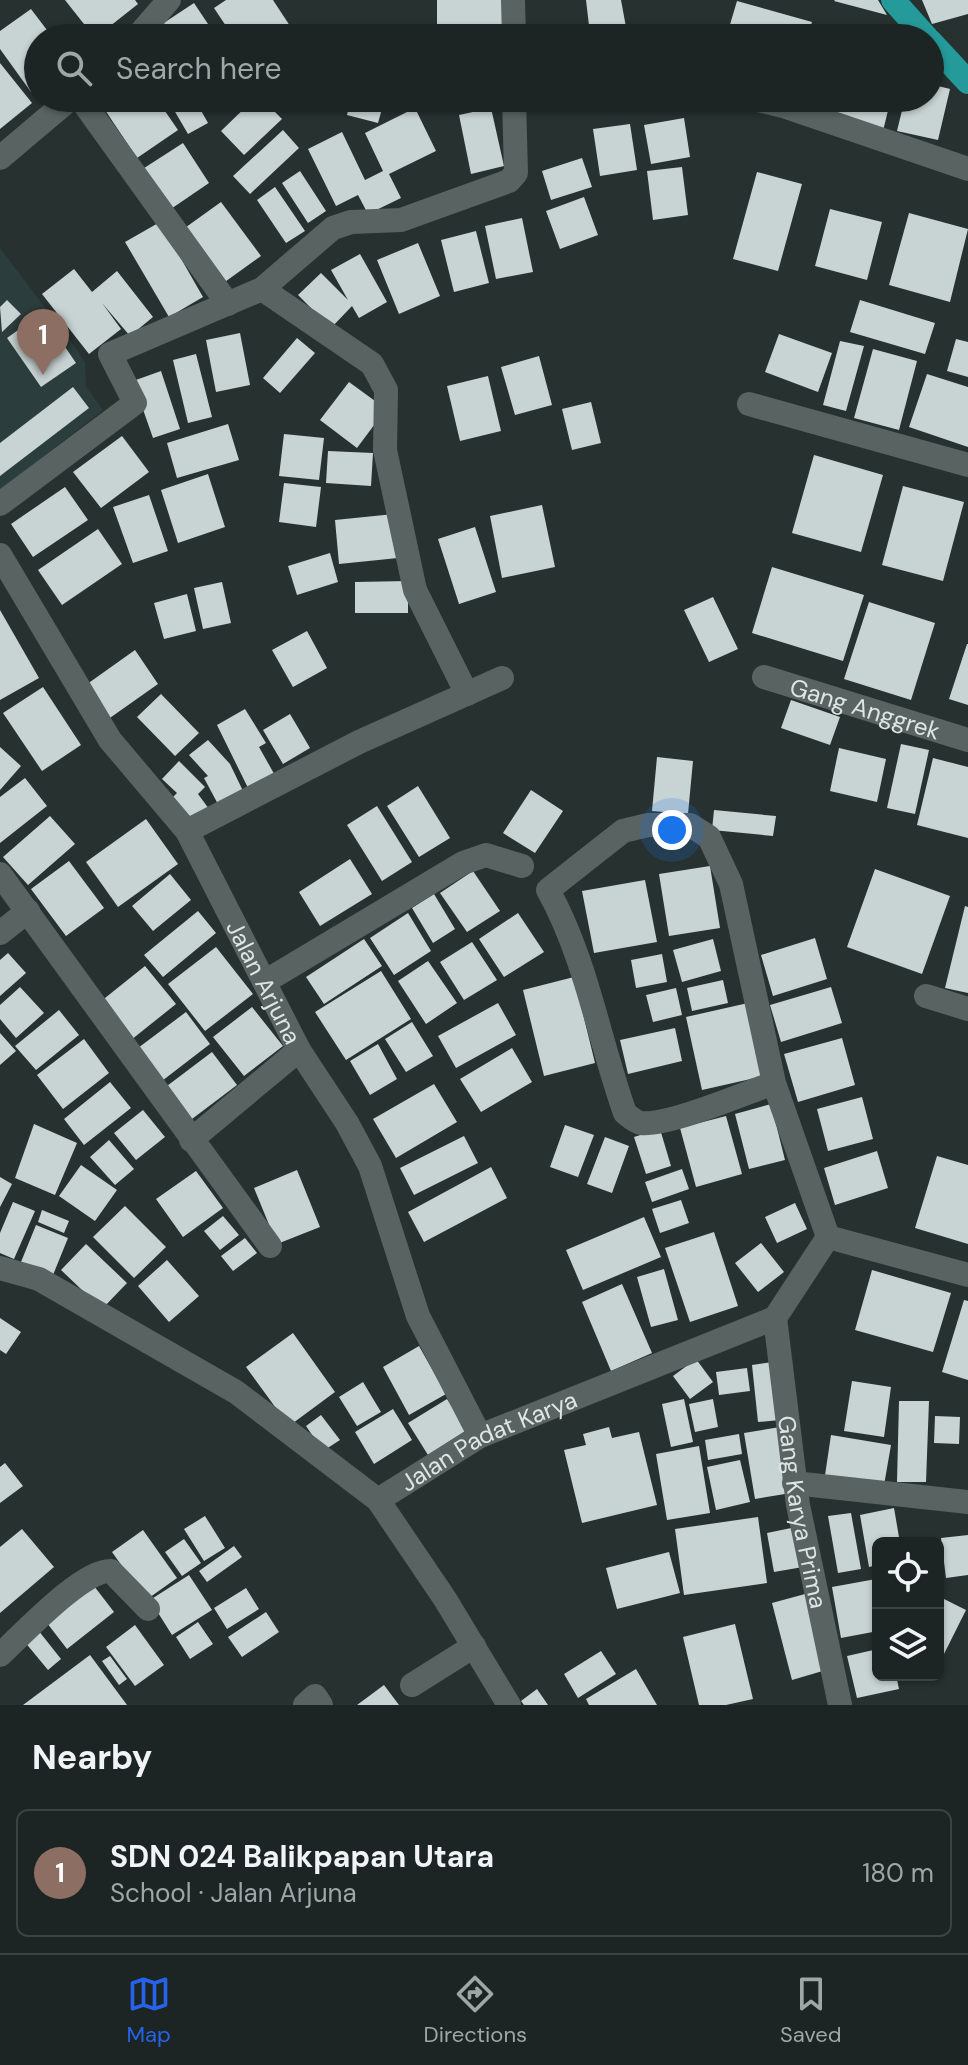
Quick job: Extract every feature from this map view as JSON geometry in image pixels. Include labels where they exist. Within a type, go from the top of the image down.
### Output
[{"type":"main road","points":[[893,0],[915,24]]},
{"type":"main road","points":[[944,52],[963,68]]},
{"type":"street","points":[[148,24],[169,0]]},
{"type":"street","points":[[513,0],[514,24]]},
{"type":"street","points":[[0,158],[54,112]]},
{"type":"street","points":[[90,112],[228,304]]},
{"type":"street","points":[[0,504],[135,403],[110,354],[262,289],[333,228],[351,222],[401,220],[509,181],[516,173],[514,112]]},
{"type":"street","points":[[801,112],[968,169]]},
{"type":"street","points":[[262,289],[372,364],[381,375],[386,390],[385,450],[415,590],[467,694]]},
{"type":"street","points":[[749,404],[968,465]]},
{"type":"street","name":"Jalan Arjuna","points":[[0,555],[110,740],[187,831],[299,1050],[370,1166],[418,1316],[480,1436]]},
{"type":"street","name":"Gang Anggrek","points":[[764,677],[968,740]]},
{"type":"street","points":[[187,831],[359,742],[502,678]]},
{"type":"street","points":[[774,1083],[663,1120],[640,1123],[625,1113],[568,928],[548,890],[623,831],[648,825],[690,825],[709,837],[731,884],[774,1083],[828,1237]]},
{"type":"street","points":[[266,981],[463,863],[486,855],[522,866]]},
{"type":"street","points":[[0,874],[28,911],[46,942],[270,1246]]},
{"type":"street","points":[[0,933],[28,911]]},
{"type":"street","points":[[926,996],[968,1009]]},
{"type":"street","points":[[191,1140],[299,1050]]},
{"type":"street","points":[[828,1237],[968,1275]]},
{"type":"street","points":[[775,1318],[828,1237]]},
{"type":"street","name":"Jalan Padat Karya","points":[[0,1268],[39,1279],[236,1392],[378,1500],[480,1436],[775,1318]]},
{"type":"street","name":"Gang Karya Prima","points":[[775,1318],[794,1483],[840,1705]]},
{"type":"street","points":[[794,1483],[968,1502]]},
{"type":"street","points":[[378,1500],[509,1705]]},
{"type":"street","points":[[0,1655],[71,1592],[102,1570],[111,1571],[148,1609]]},
{"type":"street","points":[[412,1685],[474,1646]]},
{"type":"street","points":[[305,1705],[315,1696],[321,1705]]},
{"type":"shaded area","points":[[0,248],[78,351],[85,363],[86,387],[103,410],[0,490]]},
{"type":"building","points":[[65,0],[135,0],[138,4],[113,24],[84,24]]},
{"type":"building","points":[[226,0],[273,0],[289,24],[225,24],[214,8]]},
{"type":"building","points":[[437,0],[503,0],[503,24],[437,24]]},
{"type":"building","points":[[586,0],[621,0],[625,24],[589,24]]},
{"type":"building","points":[[835,0],[878,0],[887,15],[834,1]]},
{"type":"building","points":[[922,0],[968,0],[968,14],[932,24]]},
{"type":"building","points":[[737,1],[812,22],[811,24],[730,24]]},
{"type":"building","points":[[194,3],[208,24],[162,24]]},
{"type":"building","points":[[31,9],[42,24],[24,24],[24,82],[0,49],[0,31]]},
{"type":"building","points":[[0,63],[24,93],[24,110],[0,129]]},
{"type":"building","points":[[944,88],[950,89],[938,140],[897,131],[902,112],[944,112]]},
{"type":"building","points":[[106,112],[166,112],[178,130],[137,158]]},
{"type":"building","points":[[175,112],[202,112],[208,123],[188,134]]},
{"type":"building","points":[[241,112],[275,112],[282,119],[244,155],[221,131]]},
{"type":"building","points":[[348,112],[381,112],[378,123],[347,115]]},
{"type":"building","points":[[407,112],[417,112],[436,151],[389,174],[401,198],[368,214],[358,195],[336,206],[308,149],[342,132],[365,180],[383,171],[365,133]]},
{"type":"building","points":[[492,112],[504,166],[471,174],[459,115]]},
{"type":"building","points":[[811,112],[888,112],[883,131]]},
{"type":"building","points":[[684,118],[690,157],[651,164],[644,125]]},
{"type":"building","points":[[630,124],[637,170],[600,176],[593,129]]},
{"type":"building","points":[[283,130],[299,148],[250,194],[233,176]]},
{"type":"building","points":[[183,143],[209,183],[165,213],[138,172]]},
{"type":"building","points":[[582,158],[592,187],[551,200],[542,171]]},
{"type":"building","points":[[682,167],[688,215],[653,220],[647,171]]},
{"type":"building","points":[[300,171],[326,211],[308,223],[282,183]]},
{"type":"building","points":[[757,172],[802,184],[778,271],[733,259]]},
{"type":"building","points":[[275,187],[305,231],[286,243],[257,200]]},
{"type":"building","points":[[584,197],[598,235],[560,249],[546,211]]},
{"type":"building","points":[[221,202],[261,256],[222,284],[182,230]]},
{"type":"building","points":[[830,209],[882,222],[867,280],[815,266]]},
{"type":"building","points":[[909,213],[968,229],[950,302],[889,285]]},
{"type":"building","points":[[522,218],[533,272],[496,279],[485,226]]},
{"type":"building","points":[[160,222],[203,297],[169,317],[125,242]]},
{"type":"building","points":[[476,231],[489,283],[454,292],[441,240]]},
{"type":"building","points":[[418,243],[440,296],[399,314],[377,260]]},
{"type":"building","points":[[360,254],[387,302],[359,318],[352,306],[331,328],[298,295],[321,273],[348,300],[331,270]]},
{"type":"building","points":[[74,269],[92,292],[117,271],[153,317],[130,336],[102,303],[121,329],[89,354],[42,294]]},
{"type":"building","points":[[7,300],[21,314],[2,332],[0,307]]},
{"type":"building","points":[[860,300],[935,323],[925,354],[850,332]]},
{"type":"building","points":[[42,313],[76,363],[41,387],[7,338]]},
{"type":"building","points":[[240,333],[250,385],[216,392],[206,340]]},
{"type":"building","points":[[779,334],[832,353],[818,392],[765,372]]},
{"type":"building","points":[[297,338],[315,353],[280,393],[263,378]]},
{"type":"building","points":[[956,339],[968,342],[968,377],[947,371]]},
{"type":"building","points":[[840,341],[864,346],[846,411],[823,405]]},
{"type":"building","points":[[873,349],[917,361],[899,430],[854,418]]},
{"type":"building","points":[[196,354],[212,417],[188,423],[173,360]]},
{"type":"building","points":[[539,356],[552,405],[515,415],[501,367]]},
{"type":"building","points":[[161,371],[180,429],[153,438],[133,381]]},
{"type":"building","points":[[927,374],[968,387],[968,447],[909,427]]},
{"type":"building","points":[[488,376],[501,431],[460,441],[447,386]]},
{"type":"building","points":[[349,382],[386,409],[357,448],[320,420]]},
{"type":"building","points":[[73,387],[89,408],[0,476],[0,443]]},
{"type":"building","points":[[591,402],[601,443],[572,450],[562,409]]},
{"type":"building","points":[[228,424],[239,460],[177,478],[167,443]]},
{"type":"building","points":[[284,434],[324,438],[319,480],[279,476]]},
{"type":"building","points":[[122,436],[149,472],[101,508],[73,472]]},
{"type":"building","points":[[328,451],[373,453],[371,486],[326,483]]},
{"type":"building","points":[[814,455],[883,475],[861,552],[792,533]]},
{"type":"building","points":[[208,474],[225,527],[178,543],[161,490]]},
{"type":"building","points":[[284,483],[321,487],[316,527],[279,522]]},
{"type":"building","points":[[903,486],[964,502],[943,581],[882,565]]},
{"type":"building","points":[[65,487],[88,520],[33,557],[11,524]]},
{"type":"building","points":[[149,495],[168,551],[133,563],[113,507]]},
{"type":"building","points":[[542,505],[555,567],[502,578],[490,516]]},
{"type":"building","points":[[394,514],[398,558],[339,564],[335,520]]},
{"type":"building","points":[[475,527],[496,592],[459,604],[438,539]]},
{"type":"building","points":[[98,529],[122,564],[62,605],[38,570]]},
{"type":"building","points":[[330,553],[338,582],[297,595],[288,566]]},
{"type":"building","points":[[772,567],[864,595],[843,661],[752,633]]},
{"type":"building","points":[[408,581],[408,613],[355,613],[355,582]]},
{"type":"building","points":[[222,582],[231,623],[203,629],[194,588]]},
{"type":"building","points":[[187,594],[196,631],[164,639],[154,603]]},
{"type":"building","points":[[713,597],[738,649],[709,662],[684,610]]},
{"type":"building","points":[[869,602],[935,623],[911,700],[844,679]]},
{"type":"building","points":[[0,610],[39,678],[0,700]]},
{"type":"building","points":[[307,631],[327,668],[293,687],[272,650]]},
{"type":"building","points":[[968,644],[968,705],[949,699]]},
{"type":"building","points":[[135,650],[158,684],[107,720],[83,687]]},
{"type":"building","points":[[43,687],[81,745],[42,771],[3,713]]},
{"type":"building","points":[[161,694],[199,733],[175,756],[137,717]]},
{"type":"building","points":[[791,700],[840,717],[830,745],[781,728]]},
{"type":"building","points":[[245,709],[266,743],[259,747],[277,779],[251,794],[217,725]]},
{"type":"building","points":[[290,714],[310,748],[283,764],[263,730]]},
{"type":"building","points":[[208,740],[230,764],[244,793],[219,806],[204,778],[208,776],[189,755]]},
{"type":"building","points":[[901,744],[929,750],[915,814],[887,808]]},
{"type":"building","points":[[0,747],[21,766],[0,790]]},
{"type":"building","points":[[839,748],[886,759],[877,802],[830,791]]},
{"type":"building","points":[[657,757],[693,761],[688,814],[652,811]]},
{"type":"building","points":[[933,758],[968,767],[968,838],[917,825]]},
{"type":"building","points":[[179,761],[205,787],[198,794],[209,809],[192,822],[173,797],[177,793],[162,779]]},
{"type":"building","points":[[25,778],[47,806],[0,843],[0,797]]},
{"type":"building","points":[[418,786],[450,838],[419,857],[387,806]]},
{"type":"building","points":[[531,790],[563,811],[535,853],[503,833]]},
{"type":"building","points":[[377,806],[412,862],[382,881],[347,825]]},
{"type":"building","points":[[714,810],[776,816],[773,836],[712,830]]},
{"type":"building","points":[[50,816],[75,844],[28,885],[3,857]]},
{"type":"building","points":[[146,819],[178,864],[118,907],[86,862]]},
{"type":"building","points":[[350,859],[372,894],[320,926],[299,892]]},
{"type":"building","points":[[69,861],[104,908],[66,936],[31,889]]},
{"type":"building","points":[[710,866],[720,928],[669,936],[659,874]]},
{"type":"building","points":[[875,869],[950,896],[922,974],[847,947]]},
{"type":"building","points":[[473,871],[500,911],[467,932],[440,893]]},
{"type":"building","points":[[170,874],[191,900],[153,931],[132,906]]},
{"type":"building","points":[[645,880],[657,942],[594,953],[582,891]]},
{"type":"building","points":[[434,894],[455,929],[433,943],[412,908]]},
{"type":"building","points":[[965,906],[968,907],[968,993],[945,988]]},
{"type":"building","points":[[198,911],[216,933],[163,977],[144,955]]},
{"type":"building","points":[[408,913],[431,951],[394,975],[370,938]]},
{"type":"building","points":[[518,913],[544,952],[504,977],[479,939]]},
{"type":"building","points":[[815,938],[827,979],[773,996],[761,955]]},
{"type":"building","points":[[364,939],[382,966],[324,1004],[306,977]]},
{"type":"building","points":[[713,939],[721,971],[682,982],[673,950]]},
{"type":"building","points":[[472,942],[497,980],[464,1000],[440,962]]},
{"type":"building","points":[[216,947],[253,994],[205,1031],[168,984]]},
{"type":"building","points":[[8,953],[26,973],[0,996],[0,960]]},
{"type":"building","points":[[662,954],[667,982],[636,988],[631,960]]},
{"type":"building","points":[[428,961],[457,1003],[426,1024],[398,981]]},
{"type":"building","points":[[145,966],[176,1004],[131,1040],[100,1002]]},
{"type":"building","points":[[381,971],[411,1019],[346,1060],[315,1012]]},
{"type":"building","points":[[574,977],[595,1063],[544,1076],[523,990]]},
{"type":"building","points":[[723,980],[728,1003],[692,1011],[687,988]]},
{"type":"building","points":[[20,987],[44,1013],[16,1038],[0,1019],[0,1005]]},
{"type":"building","points":[[831,987],[842,1023],[781,1042],[770,1005]]},
{"type":"building","points":[[676,988],[682,1015],[653,1022],[646,995]]},
{"type":"building","points":[[498,1003],[516,1035],[456,1068],[438,1036]]},
{"type":"building","points":[[748,1003],[764,1076],[702,1090],[686,1017]]},
{"type":"building","points":[[252,1007],[283,1046],[244,1076],[213,1037]]},
{"type":"building","points":[[59,1010],[79,1035],[36,1070],[15,1046]]},
{"type":"building","points":[[186,1012],[210,1044],[158,1084],[134,1051]]},
{"type":"building","points":[[412,1022],[433,1056],[406,1072],[385,1039]]},
{"type":"building","points":[[675,1028],[682,1061],[628,1074],[620,1040]]},
{"type":"building","points":[[0,1033],[16,1051],[0,1065]]},
{"type":"building","points":[[842,1038],[855,1085],[798,1102],[784,1054]]},
{"type":"building","points":[[84,1039],[109,1073],[63,1109],[37,1075]]},
{"type":"building","points":[[378,1044],[397,1079],[370,1095],[350,1061]]},
{"type":"building","points":[[512,1048],[532,1082],[481,1112],[460,1079]]},
{"type":"building","points":[[212,1052],[237,1085],[188,1122],[163,1089]]},
{"type":"building","points":[[110,1082],[131,1108],[84,1145],[64,1119]]},
{"type":"building","points":[[434,1084],[457,1122],[396,1158],[373,1119]]},
{"type":"building","points":[[862,1097],[873,1139],[828,1151],[817,1109]]},
{"type":"building","points":[[771,1104],[785,1160],[749,1169],[735,1114]]},
{"type":"building","points":[[143,1110],[165,1137],[136,1160],[114,1133]]},
{"type":"building","points":[[726,1116],[742,1174],[696,1187],[680,1128]]},
{"type":"building","points":[[34,1124],[77,1143],[55,1195],[15,1178]]},
{"type":"building","points":[[565,1125],[594,1135],[578,1177],[550,1167]]},
{"type":"building","points":[[660,1129],[671,1166],[646,1174],[634,1137]]},
{"type":"building","points":[[464,1136],[478,1163],[414,1195],[400,1168]]},
{"type":"building","points":[[605,1137],[629,1146],[612,1193],[587,1184]]},
{"type":"building","points":[[109,1140],[134,1169],[115,1185],[90,1157]]},
{"type":"building","points":[[877,1151],[888,1188],[835,1205],[824,1168]]},
{"type":"building","points":[[937,1156],[968,1165],[968,1244],[915,1228]]},
{"type":"building","points":[[81,1165],[117,1190],[95,1221],[59,1196]]},
{"type":"building","points":[[491,1167],[507,1198],[424,1242],[408,1212]]},
{"type":"building","points":[[682,1169],[689,1189],[652,1202],[645,1182]]},
{"type":"building","points":[[297,1170],[320,1227],[277,1244],[254,1188]]},
{"type":"building","points":[[196,1171],[223,1208],[183,1237],[156,1199]]},
{"type":"building","points":[[0,1177],[12,1184],[0,1207]]},
{"type":"building","points":[[681,1200],[689,1223],[660,1233],[652,1209]]},
{"type":"building","points":[[13,1202],[35,1211],[14,1259],[0,1253],[0,1233]]},
{"type":"building","points":[[795,1203],[807,1229],[777,1243],[765,1217]]},
{"type":"building","points":[[125,1206],[166,1247],[134,1278],[93,1237]]},
{"type":"building","points":[[42,1210],[69,1221],[64,1233],[38,1222]]},
{"type":"building","points":[[223,1216],[239,1235],[220,1250],[204,1231]]},
{"type":"building","points":[[644,1217],[661,1257],[583,1290],[566,1250]]},
{"type":"building","points":[[36,1225],[68,1238],[53,1275],[21,1262]]},
{"type":"building","points":[[714,1232],[738,1306],[690,1322],[665,1248]]},
{"type":"building","points":[[245,1238],[257,1253],[233,1271],[221,1256]]},
{"type":"building","points":[[761,1243],[784,1272],[758,1292],[735,1263]]},
{"type":"building","points":[[86,1244],[127,1283],[102,1309],[61,1270]]},
{"type":"building","points":[[167,1260],[199,1296],[169,1322],[138,1286]]},
{"type":"building","points":[[664,1269],[678,1320],[651,1327],[637,1277]]},
{"type":"building","points":[[872,1270],[951,1293],[933,1352],[855,1330]]},
{"type":"building","points":[[622,1284],[652,1353],[611,1371],[582,1302]]},
{"type":"building","points":[[964,1300],[968,1301],[968,1380],[942,1372]]},
{"type":"building","points":[[0,1318],[21,1332],[6,1354],[0,1350]]},
{"type":"building","points":[[293,1333],[335,1392],[289,1426],[246,1367]]},
{"type":"building","points":[[419,1346],[446,1394],[409,1415],[383,1367]]},
{"type":"building","points":[[696,1359],[713,1382],[690,1399],[673,1376]]},
{"type":"building","points":[[773,1362],[780,1420],[758,1422],[752,1365]]},
{"type":"building","points":[[747,1368],[750,1391],[719,1395],[716,1372]]},
{"type":"building","points":[[852,1381],[891,1387],[884,1437],[844,1431]]},
{"type":"building","points":[[363,1382],[381,1412],[357,1426],[339,1397]]},
{"type":"building","points":[[447,1399],[467,1430],[428,1455],[408,1423]]},
{"type":"building","points":[[684,1399],[693,1442],[671,1447],[662,1404]]},
{"type":"building","points":[[713,1399],[718,1427],[695,1432],[689,1404]]},
{"type":"building","points":[[899,1401],[929,1401],[926,1482],[897,1482]]},
{"type":"building","points":[[393,1409],[412,1440],[374,1464],[355,1432]]},
{"type":"building","points":[[321,1415],[340,1440],[323,1451],[306,1426]]},
{"type":"building","points":[[935,1416],[960,1417],[959,1444],[934,1443]]},
{"type":"building","points":[[609,1427],[612,1438],[639,1432],[657,1505],[582,1523],[564,1450],[586,1445],[583,1434]]},
{"type":"building","points":[[780,1427],[791,1493],[755,1499],[744,1433]]},
{"type":"building","points":[[739,1434],[742,1454],[708,1460],[705,1440]]},
{"type":"building","points":[[831,1435],[891,1445],[883,1491],[824,1482]]},
{"type":"building","points":[[699,1446],[710,1513],[667,1520],[656,1454]]},
{"type":"building","points":[[740,1460],[750,1502],[716,1510],[707,1467]]},
{"type":"building","points":[[5,1463],[23,1486],[0,1503],[0,1467]]},
{"type":"building","points":[[894,1508],[899,1537],[872,1537],[872,1566],[869,1567],[860,1515]]},
{"type":"building","points":[[851,1513],[861,1569],[838,1573],[828,1516]]},
{"type":"building","points":[[205,1516],[225,1548],[204,1561],[184,1529]]},
{"type":"building","points":[[758,1517],[767,1583],[684,1595],[675,1529]]},
{"type":"building","points":[[796,1527],[803,1567],[774,1572],[767,1533]]},
{"type":"building","points":[[22,1529],[54,1567],[0,1613],[0,1547]]},
{"type":"building","points":[[143,1530],[177,1578],[146,1600],[112,1552]]},
{"type":"building","points":[[968,1535],[968,1575],[946,1578],[944,1538]]},
{"type":"building","points":[[184,1539],[201,1563],[182,1576],[165,1552]]},
{"type":"building","points":[[234,1546],[242,1557],[207,1582],[199,1571]]},
{"type":"building","points":[[669,1552],[680,1593],[617,1609],[606,1568]]},
{"type":"building","points":[[189,1575],[212,1610],[172,1635],[150,1600]]},
{"type":"building","points":[[872,1580],[872,1632],[841,1638],[832,1587]]},
{"type":"building","points":[[94,1586],[114,1612],[67,1649],[47,1623]]},
{"type":"building","points":[[246,1588],[259,1609],[227,1629],[214,1608]]},
{"type":"building","points":[[805,1594],[826,1670],[792,1680],[772,1603]]},
{"type":"building","points":[[944,1599],[966,1610],[944,1654]]},
{"type":"building","points":[[266,1612],[279,1632],[242,1657],[228,1637]]},
{"type":"building","points":[[198,1622],[213,1644],[190,1659],[176,1637]]},
{"type":"building","points":[[735,1624],[753,1699],[726,1705],[699,1705],[683,1637]]},
{"type":"building","points":[[135,1625],[164,1665],[135,1686],[106,1647]]},
{"type":"building","points":[[38,1630],[61,1659],[48,1670],[24,1641]]},
{"type":"building","points":[[872,1650],[872,1681],[897,1681],[899,1689],[857,1698],[847,1656]]},
{"type":"building","points":[[601,1651],[616,1674],[578,1698],[564,1674]]},
{"type":"building","points":[[90,1655],[127,1705],[23,1705]]},
{"type":"building","points":[[110,1656],[127,1679],[119,1685],[102,1661]]},
{"type":"building","points":[[636,1669],[657,1705],[589,1705],[586,1699]]},
{"type":"building","points":[[384,1685],[399,1705],[357,1705]]},
{"type":"building","points":[[537,1689],[548,1705],[524,1705],[521,1701]]},
{"type":"place","name":"SDN 024 Balikpapan Utara","points":[[43,375]]}]
